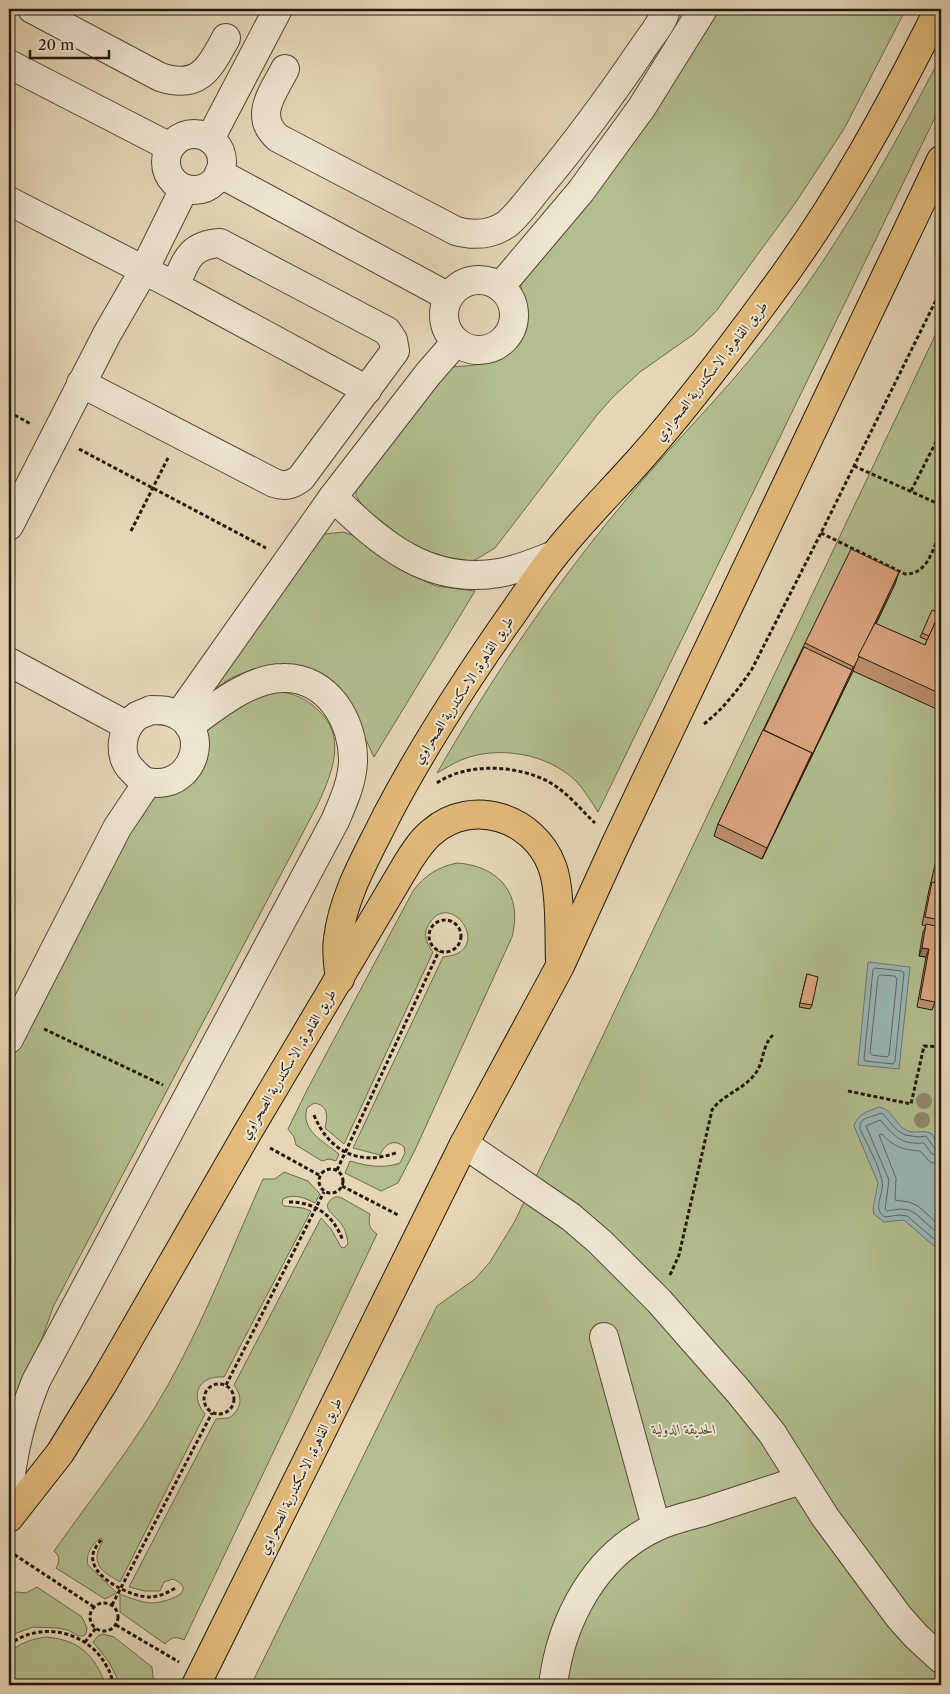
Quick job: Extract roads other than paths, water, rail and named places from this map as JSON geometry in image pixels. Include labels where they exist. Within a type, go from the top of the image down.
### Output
[{"type":"highway","name":"طريق القاهرة, الاسكندرية الصحراوي","points":[[9,1507],[60,1453],[104,1382],[246,1134],[340,979],[338,941],[341,922],[360,870],[401,789],[446,712],[554,555],[644,455],[688,402],[773,291],[850,174],[940,9]]},
{"type":"highway","name":"طريق القاهرة, الاسكندرية الصحراوي","points":[[198,1680],[464,1144],[560,966],[617,840],[941,160]]},
{"type":"highway","points":[[340,979],[420,845],[432,832],[448,822],[465,816],[484,815],[502,818],[519,825],[534,836],[545,851],[553,868],[557,887],[560,966]]},
{"type":"lane","points":[[32,9],[160,77],[173,82],[188,81],[200,75],[211,66],[226,38]]},
{"type":"lane","points":[[210,139],[278,9]]},
{"type":"lane","points":[[285,69],[267,105],[265,114],[266,124],[278,138],[456,231],[470,235],[483,234],[496,230],[508,223],[555,168],[625,74],[661,20],[666,9]]},
{"type":"lane","points":[[500,287],[581,191],[642,107],[703,9]]},
{"type":"lane","points":[[9,64],[170,147]]},
{"type":"lane","points":[[193,134],[210,139],[217,146],[222,164],[220,173],[214,182],[205,188],[194,190],[176,184],[167,171],[166,154],[170,147],[176,140],[193,134]]},
{"type":"lane","points":[[220,173],[449,297]]},
{"type":"lane","points":[[9,526],[81,383],[144,270],[184,188]]},
{"type":"lane","points":[[9,201],[175,286],[367,390]]},
{"type":"lane","points":[[81,383],[274,483],[287,485],[295,483],[301,478],[395,351],[393,340],[387,331],[220,243],[208,244],[193,252],[188,258],[175,286]]},
{"type":"lane","points":[[473,280],[492,282],[500,287],[513,304],[514,314],[514,324],[504,341],[495,347],[475,350],[465,348],[456,342],[448,330],[444,316],[445,306],[455,289],[473,280]]},
{"type":"lane","points":[[184,721],[288,559],[333,497],[428,374],[456,342]]},
{"type":"lane","points":[[333,497],[359,522],[387,543],[417,563],[430,568],[457,574],[499,573],[526,566],[554,555]]},
{"type":"lane","points":[[9,662],[128,726]]},
{"type":"lane","points":[[9,1507],[14,1449],[36,1381],[335,821],[349,788],[353,762],[348,726],[336,705],[321,690],[307,681],[282,678],[253,684],[184,721]]},
{"type":"lane","points":[[151,710],[165,710],[184,721],[194,739],[194,754],[189,767],[179,777],[166,783],[147,782],[138,777],[128,767],[123,754],[122,739],[128,726],[138,716],[151,710]]},
{"type":"lane","points":[[14,1028],[117,828],[147,782]]},
{"type":"lane","points":[[464,1144],[571,1217],[600,1242],[659,1300],[766,1426],[856,1560],[899,1617],[941,1659]]},
{"type":"lane","points":[[604,1337],[656,1526]]},
{"type":"lane","points":[[553,1685],[560,1650],[570,1621],[600,1568],[622,1548],[656,1526],[801,1480]]},
{"type":"water","points":[[868,962],[910,967],[899,1069],[858,1065]]},
{"type":"water","points":[[879,1107],[888,1111],[904,1129],[932,1134],[941,1150],[941,1242],[934,1246],[904,1220],[884,1222],[874,1214],[873,1208],[878,1183],[854,1126],[861,1116]]},
{"type":"park label","name":"الحديقة الدولية","points":[[684,1429]]}]
